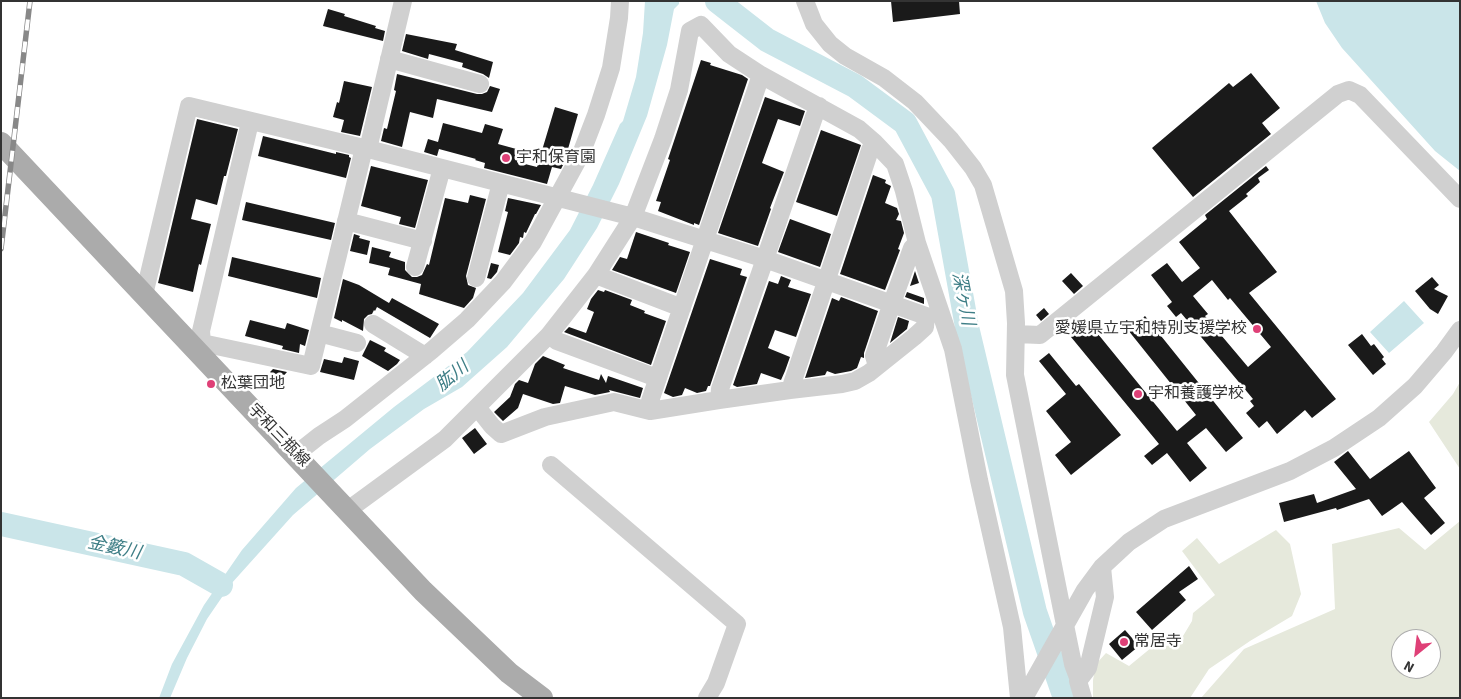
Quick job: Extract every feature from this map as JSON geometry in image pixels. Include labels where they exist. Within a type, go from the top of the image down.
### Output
[{"type":"main road","name":"宇和三瓶線","points":[[1,143],[144,295],[199,347],[298,458],[423,591],[509,673],[542,698]]},
{"type":"street","points":[[250,122],[200,331],[199,347],[311,366],[346,221],[403,1]]},
{"type":"street","points":[[298,458],[319,436],[345,419],[467,320],[503,282],[532,242],[559,198],[581,154],[596,115],[611,68],[620,18],[620,1]]},
{"type":"street","points":[[804,1],[814,24],[830,44],[845,56],[884,78],[916,102],[951,140],[973,168],[983,185],[1014,291],[1015,376],[1062,630],[1083,698]]},
{"type":"street","points":[[344,507],[445,440],[517,370],[549,335],[596,275],[663,139],[676,99],[690,31],[701,25],[729,54],[761,75],[859,129],[895,164],[918,243],[953,349],[979,480],[1007,600],[1023,696]]},
{"type":"street","points":[[389,59],[480,84]]},
{"type":"street","points":[[650,411],[650,401],[761,75]]},
{"type":"street","points":[[1016,334],[1040,335],[1338,94],[1349,90],[1360,95],[1460,199]]},
{"type":"street","points":[[144,295],[189,106],[366,148],[626,215],[765,259],[926,316]]},
{"type":"street","points":[[718,400],[720,389],[819,106]]},
{"type":"street","points":[[790,390],[874,142]]},
{"type":"street","points":[[415,267],[442,168]]},
{"type":"street","points":[[476,278],[501,183]]},
{"type":"street","points":[[346,221],[423,240]]},
{"type":"street","points":[[877,366],[874,356],[912,248],[918,243]]},
{"type":"street","points":[[596,275],[682,308]]},
{"type":"street","points":[[477,407],[501,434],[545,417],[614,402],[650,411],[842,384],[855,381],[877,366],[924,327],[926,316],[937,301]]},
{"type":"street","points":[[373,324],[425,356]]},
{"type":"street","points":[[1023,696],[1085,590],[1102,567],[1129,542],[1164,519],[1290,471],[1334,448],[1379,418],[1415,386],[1460,330]]},
{"type":"street","points":[[319,333],[357,343]]},
{"type":"street","points":[[549,335],[557,341],[658,378]]},
{"type":"street","points":[[551,465],[736,624],[712,690]]},
{"type":"street","points":[[1079,680],[1088,668],[1105,597],[1102,567]]},
{"type":"shaded area","points":[[1460,382],[1460,469],[1429,422],[1453,394]]},
{"type":"shaded area","points":[[1460,521],[1460,698],[1201,698],[1244,649],[1335,609],[1332,544],[1399,528],[1425,550]]},
{"type":"shaded area","points":[[1276,530],[1290,544],[1301,594],[1292,616],[1250,641],[1209,669],[1190,698],[1093,698],[1093,680],[1096,664],[1106,653],[1129,666],[1157,643],[1167,646],[1183,636],[1192,621],[1193,613],[1215,595],[1182,551],[1197,538],[1219,564]]},
{"type":"water","name":"肱川","points":[[645,1],[679,1],[679,4],[674,9],[667,45],[647,116],[619,184],[597,228],[564,279],[507,347],[462,387],[424,409],[370,449],[293,515],[231,584],[207,619],[187,658],[170,698],[159,698],[172,664],[204,605],[242,550],[296,488],[394,407],[467,352],[523,293],[570,230],[623,121],[636,77],[643,33]]},
{"type":"water","points":[[1316,1],[1460,1],[1460,171],[1435,151],[1342,48],[1325,23]]},
{"type":"water","points":[[1404,301],[1424,323],[1389,353],[1370,332]]},
{"type":"building","points":[[891,1],[959,1],[960,14],[893,22]]},
{"type":"building","points":[[328,9],[385,31],[383,41],[323,26]]},
{"type":"building","points":[[406,34],[457,44],[455,50],[493,62],[489,78],[462,67],[463,63],[429,54],[428,59],[402,51]]},
{"type":"building","points":[[701,60],[748,79],[699,225],[694,223],[694,225],[658,211],[661,202],[656,201]]},
{"type":"building","points":[[1251,73],[1280,108],[1262,123],[1271,134],[1193,197],[1152,148],[1229,83],[1233,87]]},
{"type":"building","points":[[397,74],[477,94],[487,92],[490,86],[500,89],[492,112],[437,99],[433,118],[410,112],[402,147],[381,141],[384,128],[387,129],[396,91],[394,90]]},
{"type":"building","points":[[344,81],[372,87],[360,136],[341,132],[344,120],[333,117],[337,102],[339,103]]},
{"type":"building","points":[[765,97],[805,111],[800,126],[778,119],[762,163],[784,172],[758,246],[718,233]]},
{"type":"building","points":[[555,107],[578,114],[564,163],[561,169],[552,167],[547,184],[484,168],[485,163],[476,159],[439,149],[437,156],[424,152],[428,139],[438,142],[443,123],[482,133],[485,124],[503,129],[498,144],[520,150],[517,162],[537,167]]},
{"type":"building","points":[[197,119],[238,129],[217,205],[196,199],[191,219],[211,224],[193,292],[158,283]]},
{"type":"building","points":[[821,130],[861,145],[837,216],[796,202]]},
{"type":"building","points":[[263,136],[336,154],[336,152],[349,155],[351,158],[346,178],[258,156]]},
{"type":"building","points":[[371,166],[428,180],[415,228],[399,224],[401,217],[361,206]]},
{"type":"building","points":[[1266,166],[1269,170],[1258,178],[1260,182],[1246,194],[1248,196],[1229,211],[1277,272],[1249,293],[1336,399],[1312,418],[1305,410],[1277,434],[1267,421],[1259,428],[1246,413],[1254,406],[1250,401],[1253,399],[1181,313],[1176,317],[1167,306],[1172,302],[1151,275],[1167,263],[1182,282],[1200,268],[1179,242],[1207,219],[1205,215]],"holes":[[[1212,280],[1228,300],[1230,298],[1271,347],[1248,367],[1205,316],[1208,314],[1193,296]]]},
{"type":"building","points":[[873,175],[886,180],[885,183],[891,186],[885,203],[897,208],[899,214],[896,220],[901,221],[904,233],[898,249],[900,250],[885,290],[840,274]]},
{"type":"building","points":[[470,195],[486,199],[466,276],[468,285],[476,288],[473,298],[464,308],[419,294],[421,284],[388,275],[390,268],[369,263],[372,247],[391,252],[389,257],[405,262],[405,270],[412,277],[422,275],[427,264],[429,265],[445,198],[468,203]]},
{"type":"building","points":[[508,198],[541,205],[526,233],[524,232],[523,238],[520,237],[519,243],[510,255],[498,252],[508,212],[505,211]]},
{"type":"building","points":[[246,202],[335,223],[331,240],[242,220]]},
{"type":"building","points":[[790,219],[831,234],[820,267],[778,252]]},
{"type":"building","points":[[636,232],[690,252],[676,293],[612,270],[620,257],[627,259]]},
{"type":"building","points":[[354,234],[360,236],[359,238],[370,241],[367,255],[350,251]]},
{"type":"building","points":[[232,257],[321,278],[317,298],[228,276]]},
{"type":"building","points":[[710,259],[742,269],[740,275],[747,277],[710,386],[708,386],[706,391],[697,393],[685,388],[682,395],[673,397],[664,393]]},
{"type":"building","points":[[491,263],[499,265],[497,272],[491,279],[487,278]]},
{"type":"building","points":[[915,271],[919,283],[910,286]]},
{"type":"building","points":[[1071,273],[1083,286],[1074,294],[1062,281]]},
{"type":"building","points":[[781,276],[791,280],[788,287],[811,294],[796,337],[775,330],[768,348],[790,357],[785,371],[781,380],[761,373],[757,384],[737,387],[733,385],[769,281],[778,284]]},
{"type":"building","points":[[1432,277],[1439,285],[1434,289],[1448,296],[1438,314],[1430,309],[1415,291]]},
{"type":"building","points":[[343,279],[359,285],[389,303],[392,298],[439,324],[430,338],[377,307],[372,314],[364,319],[363,331],[342,320],[342,322],[334,318]]},
{"type":"building","points":[[598,290],[604,292],[605,290],[632,300],[630,305],[645,311],[644,313],[666,321],[651,365],[564,332],[569,327],[586,333],[594,312],[587,309],[591,299]]},
{"type":"building","points":[[907,292],[924,298],[924,304],[905,297]]},
{"type":"building","points":[[841,297],[878,311],[864,358],[861,357],[857,368],[851,371],[835,374],[827,371],[825,375],[805,378],[832,298],[839,301]]},
{"type":"building","points":[[1044,308],[1049,314],[1041,321],[1036,315]]},
{"type":"building","points":[[1145,316],[1243,438],[1226,452],[1206,428],[1187,443],[1207,468],[1190,482],[1167,453],[1152,465],[1144,456],[1159,444],[1071,337],[1089,323],[1177,431],[1196,415],[1128,330]]},
{"type":"building","points":[[898,317],[909,321],[907,329],[890,343]]},
{"type":"building","points":[[250,320],[285,329],[287,323],[309,330],[305,346],[300,344],[299,353],[282,349],[283,346],[245,336]]},
{"type":"building","points":[[1362,334],[1371,346],[1374,344],[1384,357],[1382,359],[1386,364],[1373,375],[1348,345]]},
{"type":"building","points":[[370,340],[386,348],[384,351],[400,360],[397,364],[388,371],[362,356]]},
{"type":"building","points":[[1049,353],[1076,386],[1079,384],[1121,435],[1071,475],[1055,455],[1071,442],[1046,411],[1066,394],[1039,361]]},
{"type":"building","points":[[543,356],[565,365],[563,368],[599,380],[601,374],[606,383],[608,376],[643,388],[640,398],[609,390],[610,392],[595,395],[565,386],[560,403],[553,404],[523,394],[518,408],[503,421],[494,412],[510,397],[515,384],[519,380],[528,383],[535,364]]},
{"type":"building","points":[[344,357],[359,361],[354,380],[320,372],[324,359],[342,363]]},
{"type":"building","points":[[273,369],[287,372],[280,380],[270,372]]},
{"type":"building","points":[[475,428],[487,444],[474,454],[462,438]]},
{"type":"building","points":[[1348,451],[1370,479],[1409,451],[1436,488],[1424,498],[1445,523],[1431,535],[1402,502],[1382,516],[1369,499],[1337,510],[1336,508],[1284,522],[1279,503],[1314,494],[1317,503],[1356,489],[1334,462]]},
{"type":"building","points":[[1189,566],[1198,579],[1179,592],[1186,600],[1152,630],[1136,612]]},
{"type":"building","points":[[1125,630],[1139,646],[1122,660],[1109,644]]},
{"type":"waterway","name":"深ヶ川","points":[[717,1],[767,40],[855,86],[905,123],[943,194],[967,327],[1035,612],[1065,698]]},
{"type":"waterway","name":"金籔川","points":[[1,524],[184,564],[221,585]]},
{"type":"railway","points":[[1,249],[30,1]]},
{"type":"place","name":"宇和保育園","points":[[506,158]]},
{"type":"place","name":"愛媛県立宇和特別支援学校","points":[[1257,329]]},
{"type":"place","name":"松葉団地","points":[[211,384]]},
{"type":"place","name":"宇和養護学校","points":[[1138,394]]},
{"type":"place","name":"常居寺","points":[[1124,642]]}]
